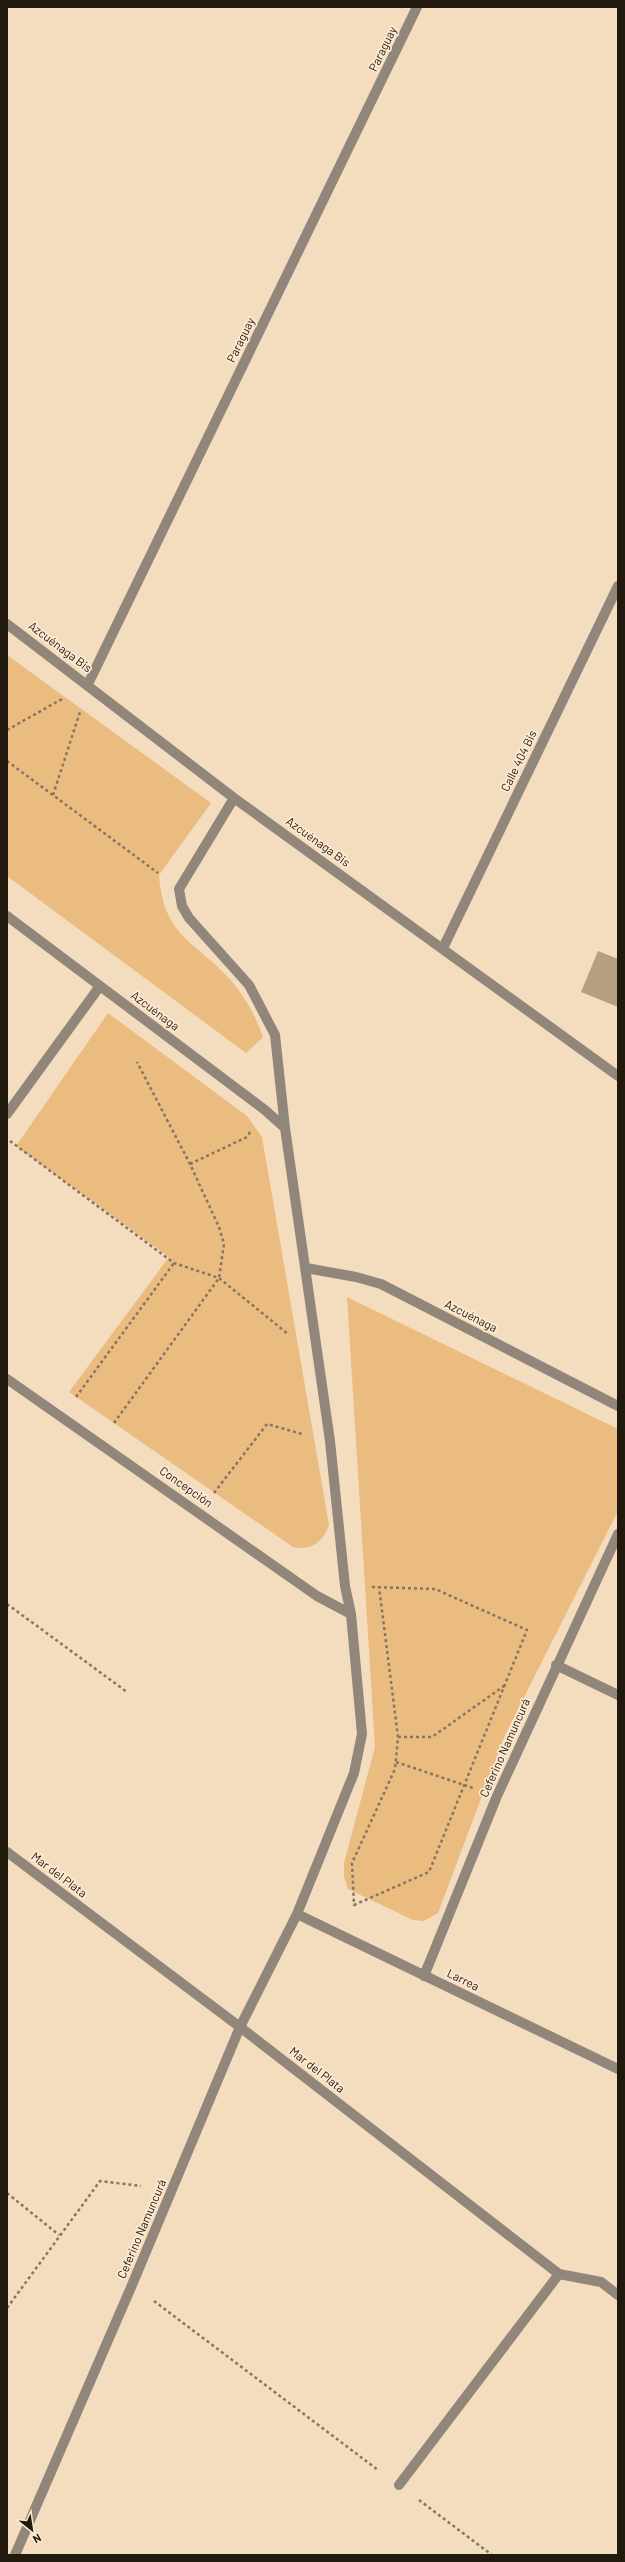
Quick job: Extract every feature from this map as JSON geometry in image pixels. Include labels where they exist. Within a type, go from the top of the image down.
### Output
[{"type":"street","name":"Paraguay","points":[[88,684],[417,7]]},
{"type":"street","name":"Calle 404 Bis","points":[[443,948],[618,586]]},
{"type":"street","name":"Azcuénaga Bis","points":[[7,624],[88,684],[234,798],[618,1076]]},
{"type":"street","points":[[180,889],[234,798]]},
{"type":"street","name":"Ceferino Namuncurá","points":[[15,2555],[132,2285],[240,2027],[297,1914],[354,1773],[362,1734],[351,1614],[346,1586],[330,1441],[285,1128],[275,1035],[249,984],[189,918],[182,906],[180,889]]},
{"type":"street","name":"Azcuénaga","points":[[7,916],[265,1110],[285,1128]]},
{"type":"street","points":[[7,1114],[100,986]]},
{"type":"street","name":"Azcuénaga","points":[[306,1268],[356,1277],[381,1284],[618,1406]]},
{"type":"street","name":"Concepción","points":[[7,1379],[317,1596],[351,1614]]},
{"type":"street","name":"Ceferino Namuncurá","points":[[424,1976],[497,1796],[556,1665],[618,1534]]},
{"type":"street","points":[[556,1665],[618,1695]]},
{"type":"street","name":"Mar del Plata","points":[[7,1852],[240,2027],[559,2274],[601,2282],[618,2295]]},
{"type":"street","name":"Larrea","points":[[297,1914],[618,2069]]},
{"type":"street","points":[[399,2485],[559,2274]]},
{"type":"path","points":[[7,730],[88,684]]},
{"type":"path","points":[[53,795],[88,684]]},
{"type":"path","points":[[7,761],[180,889]]},
{"type":"path","points":[[99,1443],[219,1278],[224,1244],[219,1227],[190,1164],[137,1062]]},
{"type":"path","points":[[190,1164],[247,1137],[265,1110]]},
{"type":"path","points":[[7,1139],[174,1263],[219,1278],[318,1358]]},
{"type":"path","points":[[61,1417],[174,1263]]},
{"type":"path","points":[[199,1513],[267,1424],[330,1441]]},
{"type":"path","points":[[346,1586],[434,1588],[527,1630],[429,1872],[354,1905],[352,1863],[395,1769],[398,1737],[379,1587]]},
{"type":"path","points":[[7,1604],[128,1692]]},
{"type":"path","points":[[398,1737],[432,1737],[505,1686]]},
{"type":"path","points":[[396,1762],[497,1796]]},
{"type":"path","points":[[7,2308],[100,2181],[141,2186]]},
{"type":"path","points":[[7,2193],[59,2235]]},
{"type":"path","points":[[132,2285],[492,2555]]},
{"type":"shaded area","points":[[7,655],[211,803],[159,875],[162,895],[173,923],[190,943],[232,982],[243,996],[256,1020],[263,1037],[246,1053],[7,876]]},
{"type":"shaded area","points":[[108,1013],[247,1116],[262,1137],[329,1525],[324,1536],[316,1544],[306,1548],[293,1547],[69,1392],[169,1257],[16,1146]]},
{"type":"shaded area","points":[[347,1297],[618,1429],[618,1511],[505,1735],[438,1913],[424,1921],[413,1920],[348,1889],[344,1877],[344,1863],[375,1747]]},
{"type":"building","points":[[598,951],[618,959],[618,1007],[581,992]]}]
